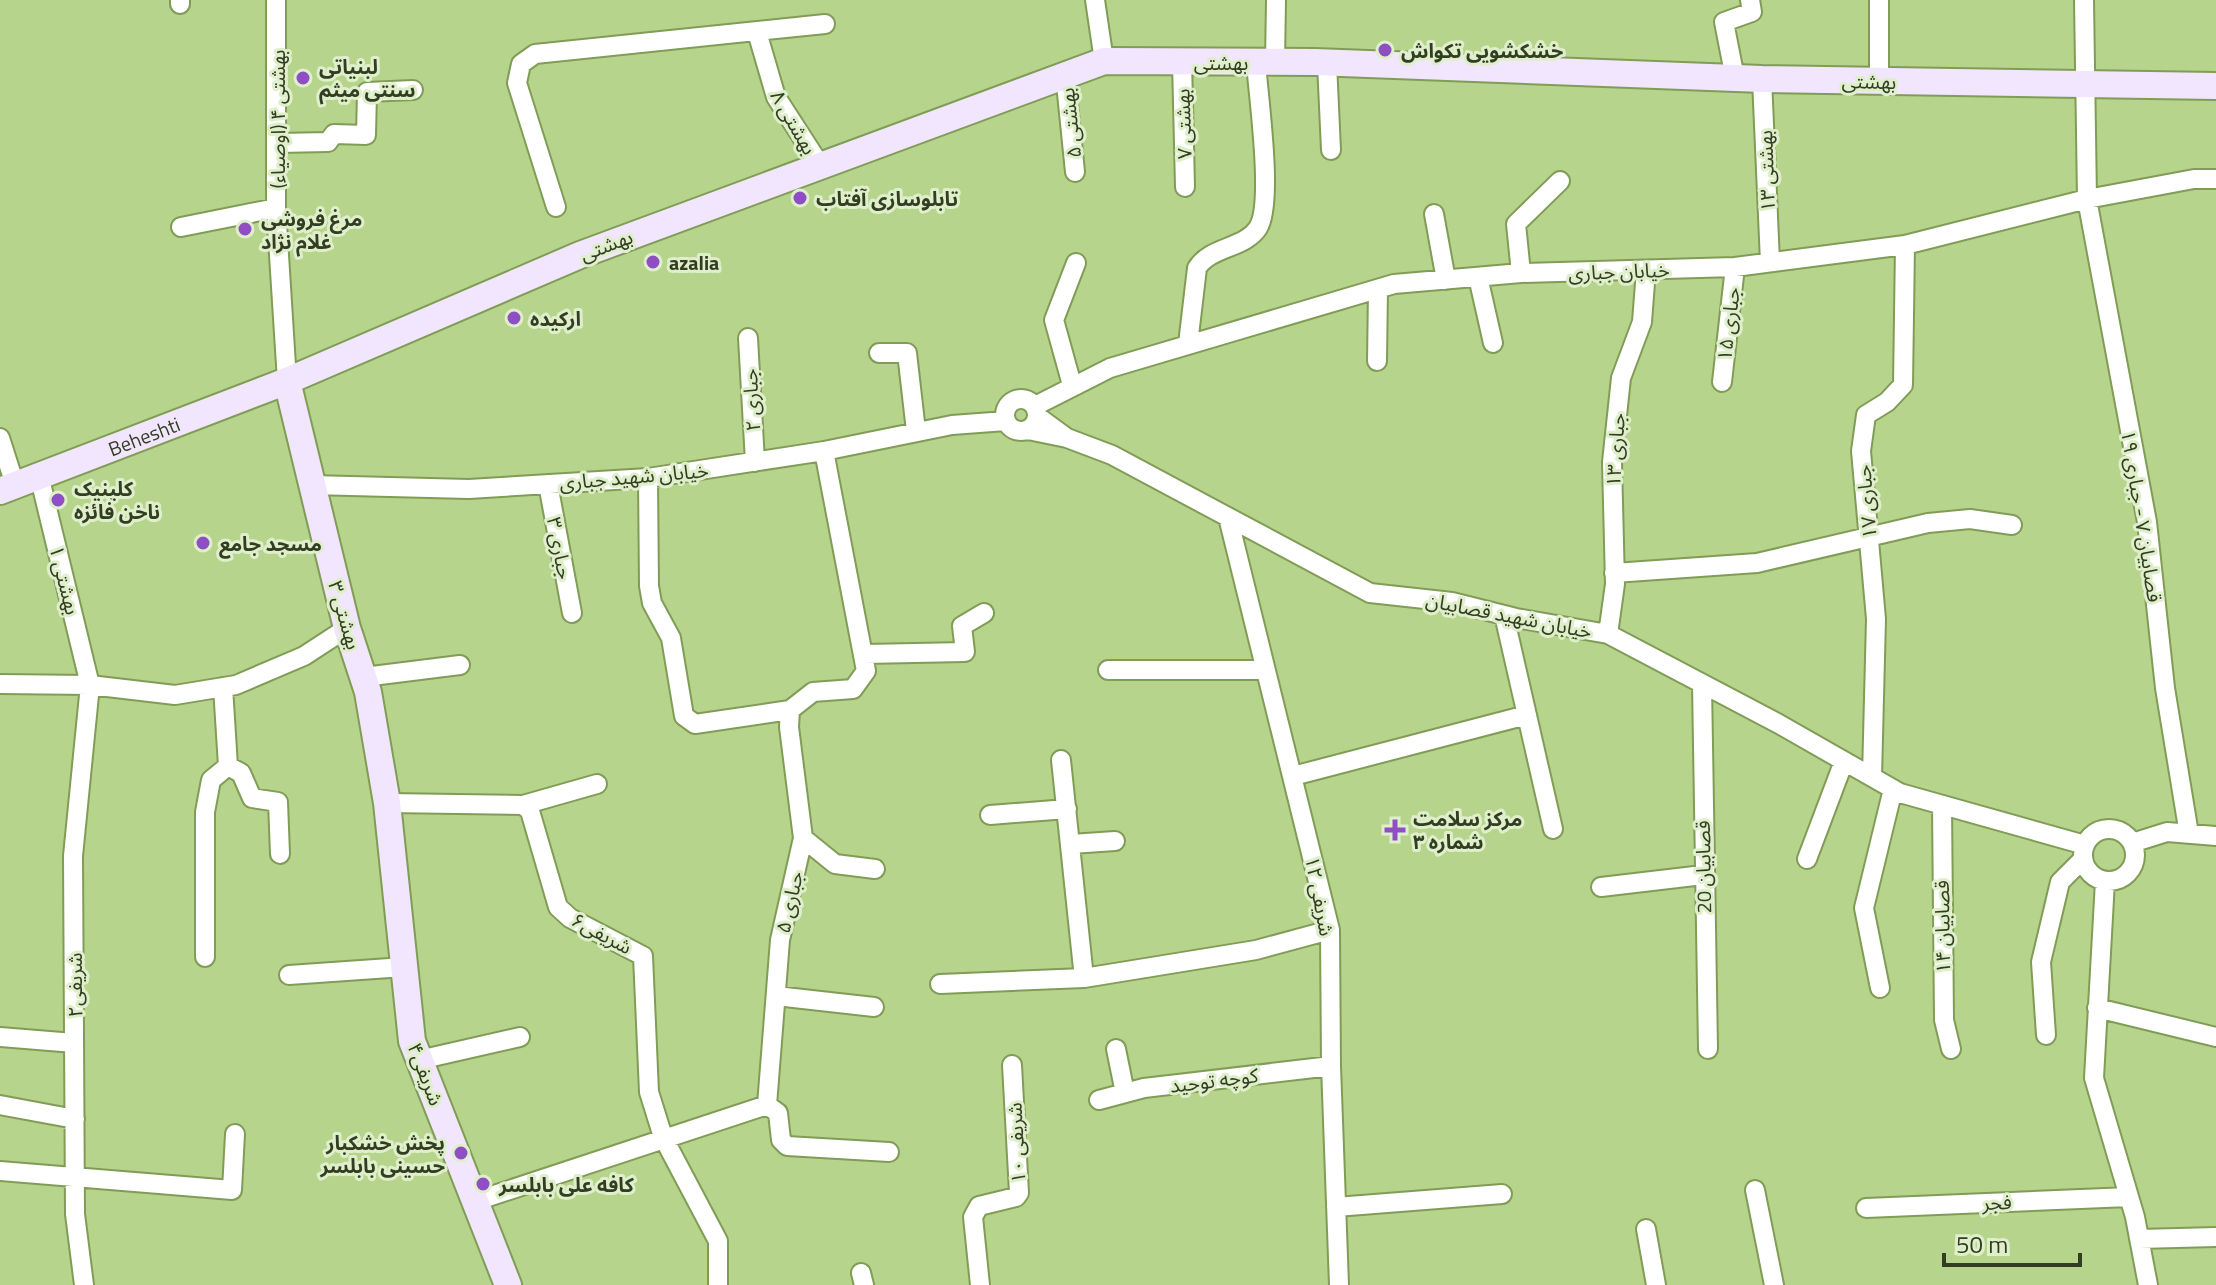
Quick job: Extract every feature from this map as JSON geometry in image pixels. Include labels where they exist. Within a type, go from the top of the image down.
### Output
[{"type":"main road","name":"بهشتی","points":[[287,381],[580,255],[1104,61],[1327,63],[1879,82],[2216,86]]},
{"type":"main road","name":"Beheshti","points":[[18,484],[287,381]]},
{"type":"main road","name":"بهشتی ۳","points":[[287,381],[347,628],[364,677],[387,803]]},
{"type":"main road","name":"شریفی۴","points":[[387,803],[412,1041],[508,1285]]},
{"type":"street","name":"بهشتی ۴ (اوصیاء)","points":[[276,0],[276,208],[287,381]]},
{"type":"street","points":[[1095,0],[1104,61]]},
{"type":"street","points":[[1188,344],[1197,268],[1213,253],[1250,236],[1262,217],[1265,62],[1276,0]]},
{"type":"street","points":[[1735,78],[1724,22],[1752,12],[1750,0]]},
{"type":"street","points":[[1879,0],[1879,82]]},
{"type":"street","name":"قصابيان ۷ - جباری ۱۹","points":[[2084,0],[2087,199],[2147,522],[2165,688],[2189,834]]},
{"type":"street","points":[[556,207],[517,83],[521,64],[535,54],[825,24]]},
{"type":"street","name":"بهشتی ۸","points":[[757,32],[776,97],[820,165]]},
{"type":"street","name":"بهشتی ۷","points":[[1182,61],[1185,187]]},
{"type":"street","points":[[1327,63],[1331,150]]},
{"type":"street","name":"بهشتی ۵","points":[[1065,74],[1075,172]]},
{"type":"street","name":"بهشتی ۱۳","points":[[1762,79],[1770,262]]},
{"type":"street","points":[[278,143],[328,142],[334,134],[366,135],[367,92],[413,90]]},
{"type":"street","name":"خیابان جباری","points":[[1033,417],[1072,385],[1110,368],[1378,289],[1521,273],[1735,267],[1905,245],[2087,199],[2194,179],[2216,179]]},
{"type":"street","points":[[1521,273],[1516,224],[1560,181]]},
{"type":"street","points":[[181,227],[276,208]]},
{"type":"street","points":[[1434,214],[1446,280]]},
{"type":"street","name":"جباری ۱۷","points":[[1872,777],[1876,619],[1863,439],[1866,415],[1887,402],[1903,385],[1905,245]]},
{"type":"street","points":[[1072,385],[1054,320],[1076,263]]},
{"type":"street","name":"جباری ۱۵","points":[[1722,382],[1735,267]]},
{"type":"street","name":"جباری ۱۳","points":[[1608,634],[1614,573],[1612,462],[1621,378],[1642,322],[1646,270]]},
{"type":"street","points":[[1478,277],[1493,343]]},
{"type":"street","points":[[1377,361],[1378,289]]},
{"type":"street","name":"جباری ۲","points":[[748,338],[755,462]]},
{"type":"street","points":[[879,353],[907,353],[916,431]]},
{"type":"street","points":[[1018,398],[1033,417],[1019,431],[1006,413],[1018,398]]},
{"type":"street","name":"خیابان شهید جباری","points":[[311,485],[469,489],[648,478],[824,451],[1006,413]]},
{"type":"street","name":"خیابان شهید قصابیان","points":[[1033,417],[1067,438],[1112,455],[1370,593],[1452,602],[1608,634],[1893,789],[2084,852]]},
{"type":"street","name":"بهشتی ۱","points":[[0,438],[90,685]]},
{"type":"street","points":[[648,478],[649,586],[652,603],[671,638],[684,716],[695,724],[790,710],[813,692],[853,689],[866,671],[824,451]]},
{"type":"street","name":"جباری ۳","points":[[548,484],[572,613]]},
{"type":"street","name":"شریفی ۱۲","points":[[1228,517],[1330,930],[1331,1066],[1339,1285]]},
{"type":"street","points":[[1614,573],[1757,563],[1928,523],[1956,520],[2012,525]]},
{"type":"street","points":[[864,654],[965,652],[962,626],[984,613]]},
{"type":"street","points":[[1504,615],[1553,829]]},
{"type":"street","points":[[0,684],[90,685],[175,695],[236,685],[304,656],[347,628]]},
{"type":"street","points":[[364,677],[460,665]]},
{"type":"street","points":[[1108,670],[1265,670]]},
{"type":"street","name":"قصابیان 20","points":[[1702,684],[1708,1049]]},
{"type":"street","name":"شریفی۲","points":[[84,1285],[75,1214],[73,856],[90,685]]},
{"type":"street","points":[[223,687],[228,766]]},
{"type":"street","name":"جباری ۵","points":[[767,1105],[780,940],[803,838],[789,727],[790,710]]},
{"type":"street","points":[[1293,776],[1527,715]]},
{"type":"street","points":[[1061,760],[1084,978]]},
{"type":"street","points":[[1807,859],[1844,761]]},
{"type":"street","points":[[228,766],[241,773],[252,798],[278,802],[280,854]]},
{"type":"street","points":[[205,957],[205,812],[211,780],[228,766]]},
{"type":"street","points":[[387,803],[523,805],[597,784]]},
{"type":"street","points":[[1880,988],[1864,908],[1893,789]]},
{"type":"street","name":"شریفی۶","points":[[523,805],[530,811],[558,907],[570,918],[643,956],[649,1092],[663,1137],[718,1241],[718,1285]]},
{"type":"street","name":"قصابیان ۱۴","points":[[1942,805],[1944,1006],[1951,1049]]},
{"type":"street","points":[[990,815],[1067,809]]},
{"type":"street","points":[[2046,1035],[2041,962],[2060,882],[2084,852],[2092,835],[2114,829],[2132,843],[2133,865],[2116,880],[2105,881],[2087,869],[2084,852]]},
{"type":"street","points":[[2132,843],[2167,832],[2216,836]]},
{"type":"street","points":[[803,838],[835,864],[875,869]]},
{"type":"street","points":[[1071,844],[1115,841]]},
{"type":"street","points":[[1601,887],[1703,875]]},
{"type":"street","points":[[2105,881],[2094,1078],[2129,1197],[2148,1285]]},
{"type":"street","points":[[940,984],[1084,978],[1256,950],[1330,930]]},
{"type":"street","points":[[289,975],[404,967]]},
{"type":"street","points":[[776,996],[874,1007]]},
{"type":"street","points":[[2097,1008],[2216,1037]]},
{"type":"street","points":[[0,1037],[74,1043]]},
{"type":"street","points":[[419,1060],[520,1037]]},
{"type":"street","points":[[1116,1049],[1125,1093]]},
{"type":"street","name":"شریفی ۱۰","points":[[980,1285],[973,1217],[979,1206],[1016,1197],[1019,1193],[1012,1065]]},
{"type":"street","name":"کوچه توحید","points":[[1099,1100],[1125,1093],[1331,1066]]},
{"type":"street","points":[[0,1105],[75,1119]]},
{"type":"street","points":[[476,1201],[767,1105],[778,1113],[781,1140],[787,1146],[889,1152]]},
{"type":"street","points":[[0,1171],[232,1190],[235,1134]]},
{"type":"street","points":[[1755,1190],[1774,1285]]},
{"type":"street","points":[[1336,1207],[1502,1194]]},
{"type":"street","name":"فجر","points":[[1866,1208],[2129,1197]]},
{"type":"street","points":[[1646,1229],[1656,1285]]},
{"type":"street","points":[[2139,1239],[2216,1237]]},
{"type":"place","name":"خشکشویی تکواش","points":[[1385,50]]},
{"type":"place","name":"لبنیاتی سنتی میثم","points":[[303,78]]},
{"type":"place","name":"تابلوسازی آفتاب","points":[[800,198]]},
{"type":"place","name":"مرغ فروشی غلام نژاد","points":[[245,229]]},
{"type":"place","name":"azalia","points":[[653,262]]},
{"type":"place","name":"ارکیده","points":[[514,318]]},
{"type":"place","name":"کلینیک ناخن فائزه","points":[[58,500]]},
{"type":"place","name":"مسجد جامع","points":[[203,543]]},
{"type":"place","name":"مرکز سلامت شماره ۳","points":[[1395,830]]},
{"type":"place","name":"پخش خشکبار حسینی بابلسر","points":[[461,1153]]},
{"type":"place","name":"کافه علی بابلسر","points":[[483,1184]]}]
